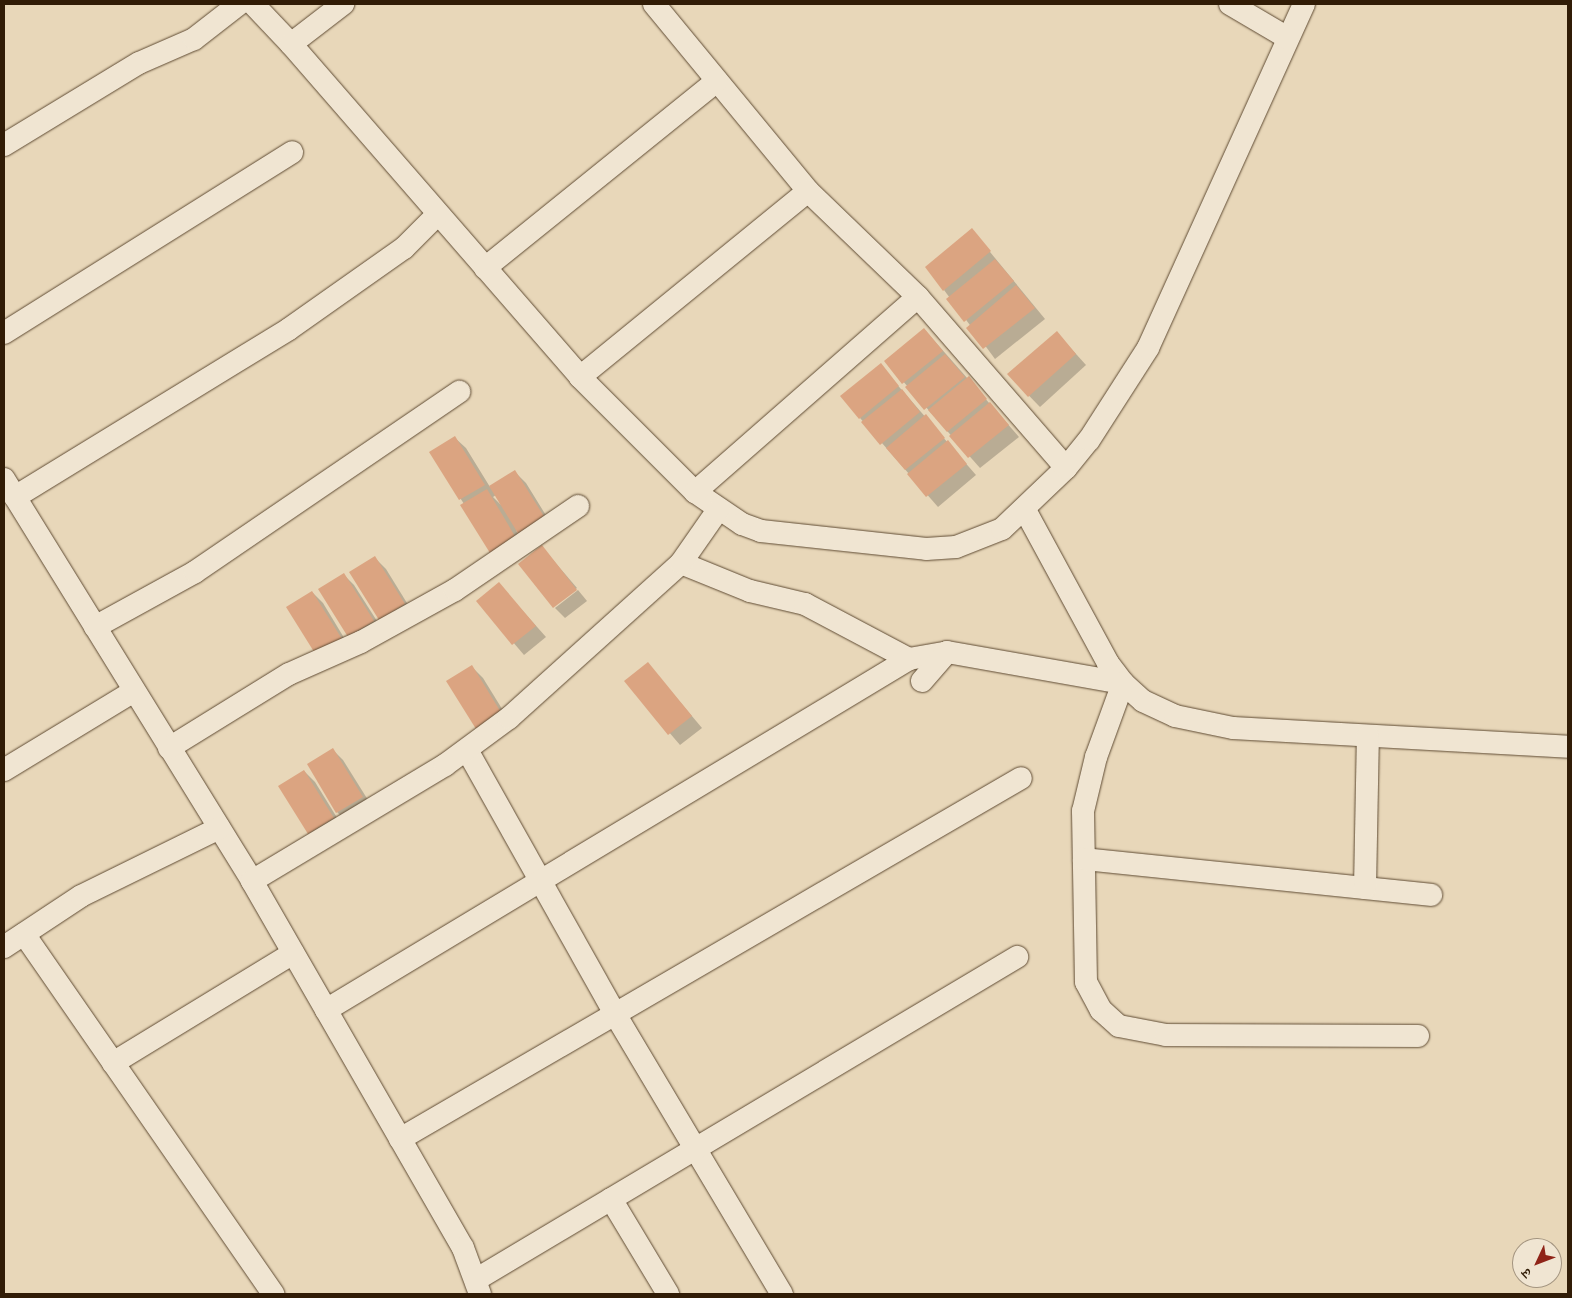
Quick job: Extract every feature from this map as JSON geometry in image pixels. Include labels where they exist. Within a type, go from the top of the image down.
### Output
[{"type":"street","points":[[252,4],[291,44],[432,220],[485,268],[580,377],[694,492],[718,510],[760,531],[926,549],[956,547],[980,540],[1002,530],[1026,510],[1066,468],[1094,432],[1148,348],[1247,136],[1304,4]]},
{"type":"street","points":[[291,44],[343,4]]},
{"type":"street","points":[[1230,4],[1288,38]]},
{"type":"street","points":[[665,7],[717,81],[808,191],[918,297],[1066,468]]},
{"type":"street","points":[[4,145],[139,63],[194,38],[228,13]]},
{"type":"street","points":[[485,268],[717,81]]},
{"type":"street","points":[[4,333],[292,152]]},
{"type":"street","points":[[580,377],[808,191]]},
{"type":"street","points":[[432,220],[404,248],[230,367],[9,488],[252,882],[400,1139],[478,1287],[611,1199],[1017,957]]},
{"type":"street","points":[[694,492],[918,297]]},
{"type":"street","points":[[95,627],[195,572],[459,392]]},
{"type":"street","points":[[169,748],[289,674],[369,638],[455,590],[578,506]]},
{"type":"street","points":[[252,882],[467,750],[509,718],[681,564],[705,532],[718,510]]},
{"type":"street","points":[[1026,510],[1089,632],[1123,683],[1143,701],[1175,716],[1233,728],[1568,747]]},
{"type":"street","points":[[681,564],[750,591],[804,604],[908,660]]},
{"type":"street","points":[[326,1010],[908,660],[947,652],[1123,683]]},
{"type":"street","points":[[922,681],[947,652]]},
{"type":"street","points":[[1123,683],[1096,757],[1083,811],[1086,982],[1101,1010],[1119,1026],[1166,1035],[1418,1036]]},
{"type":"street","points":[[4,770],[134,691]]},
{"type":"street","points":[[1365,888],[1368,736]]},
{"type":"street","points":[[467,750],[615,1014],[782,1294]]},
{"type":"street","points":[[400,1139],[1021,778]]},
{"type":"street","points":[[4,947],[81,896],[219,828]]},
{"type":"street","points":[[1084,859],[1431,895]]},
{"type":"street","points":[[24,934],[273,1294]]},
{"type":"street","points":[[113,1063],[293,953]]},
{"type":"street","points":[[611,1199],[668,1294]]},
{"type":"building","points":[[972,228],[991,251],[943,291],[925,267]]},
{"type":"building","points":[[995,259],[1014,281],[964,322],[946,299]]},
{"type":"building","points":[[1016,285],[1035,308],[983,349],[966,328]]},
{"type":"building","points":[[924,328],[943,351],[902,384],[884,361]]},
{"type":"building","points":[[1057,331],[1076,354],[1028,397],[1007,374]]},
{"type":"building","points":[[945,354],[965,377],[924,410],[905,387]]},
{"type":"building","points":[[881,363],[899,386],[859,419],[840,396]]},
{"type":"building","points":[[969,376],[987,399],[947,432],[928,410]]},
{"type":"building","points":[[902,389],[920,412],[880,445],[861,422]]},
{"type":"building","points":[[990,402],[1009,425],[968,458],[949,436]]},
{"type":"building","points":[[926,414],[945,438],[905,470],[886,448]]},
{"type":"building","points":[[455,436],[485,485],[459,500],[429,452]]},
{"type":"building","points":[[948,440],[967,464],[926,497],[907,474]]},
{"type":"building","points":[[515,470],[545,518],[519,535],[489,486]]},
{"type":"building","points":[[487,489],[516,538],[490,553],[460,505]]},
{"type":"building","points":[[542,545],[577,590],[553,608],[518,564]]},
{"type":"building","points":[[375,556],[405,604],[379,620],[349,572]]},
{"type":"building","points":[[344,573],[374,621],[348,637],[318,589]]},
{"type":"building","points":[[499,582],[536,626],[512,645],[476,601]]},
{"type":"building","points":[[312,591],[342,639],[316,655],[286,607]]},
{"type":"building","points":[[648,662],[692,716],[668,735],[624,681]]},
{"type":"building","points":[[472,665],[502,714],[476,729],[446,681]]},
{"type":"building","points":[[333,748],[363,797],[336,813],[307,764]]},
{"type":"building","points":[[304,770],[334,818],[308,834],[278,786]]}]
